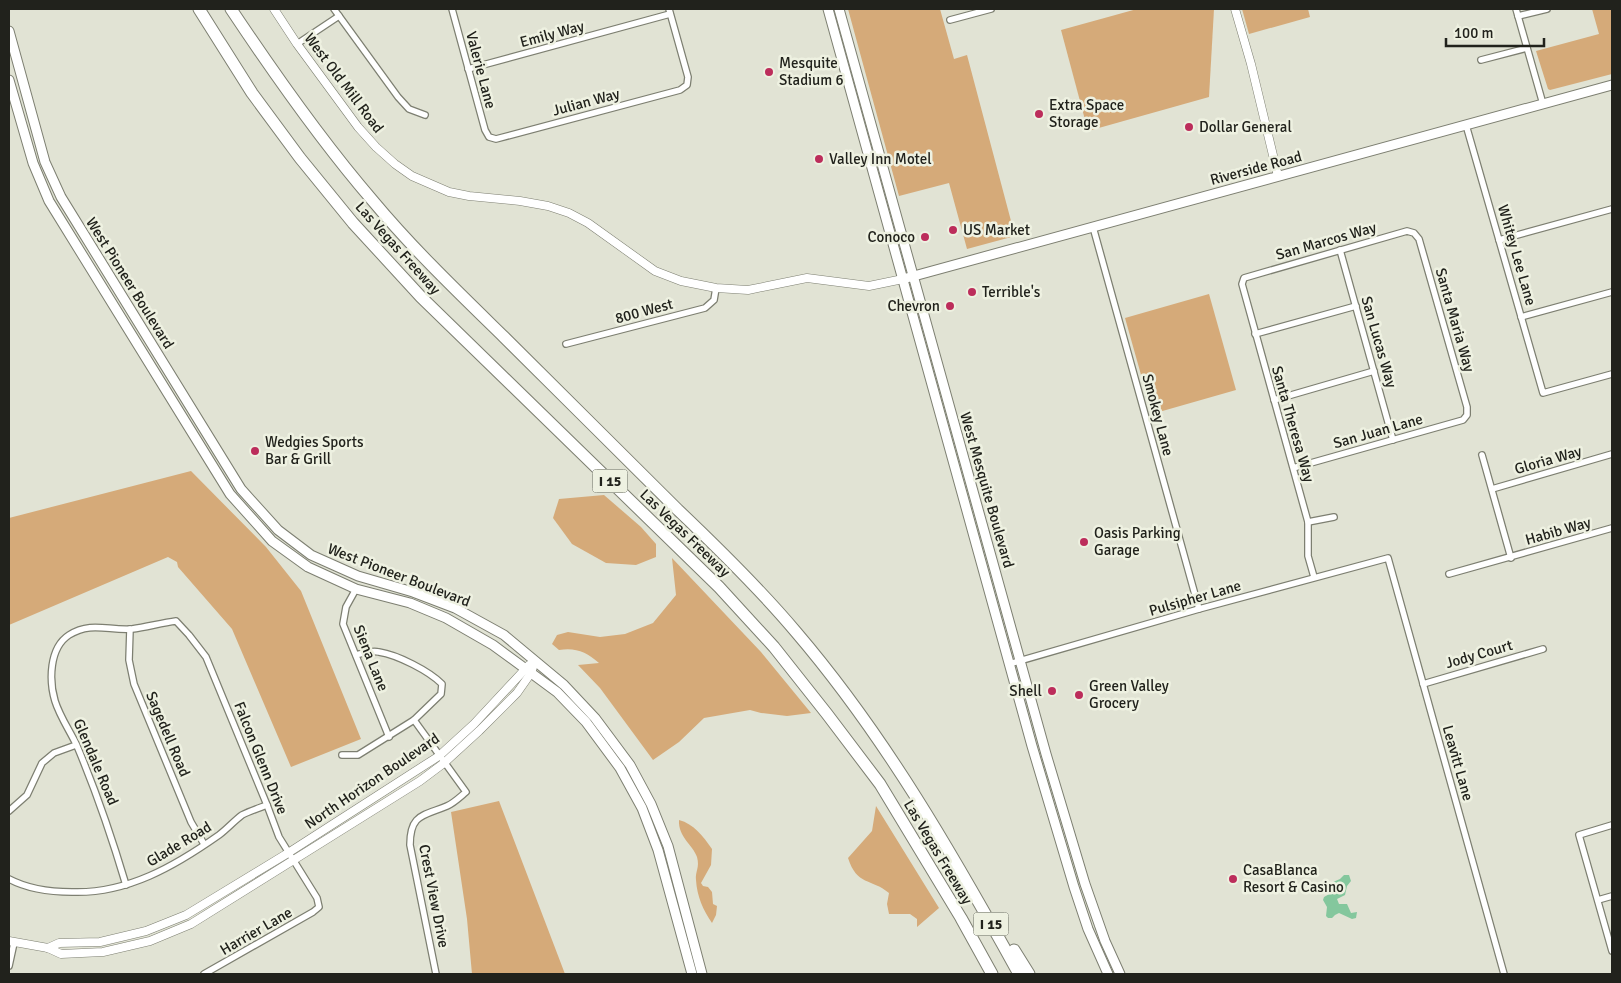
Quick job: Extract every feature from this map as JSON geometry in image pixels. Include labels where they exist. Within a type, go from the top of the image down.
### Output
[{"type":"highway","name":"Las Vegas Freeway","points":[[199,9],[252,93],[300,158],[353,223],[421,297],[719,587],[774,647],[880,784],[961,918],[992,974]]},
{"type":"highway","name":"Las Vegas Freeway","points":[[231,9],[276,76],[317,132],[374,203],[442,276],[736,567],[796,632],[844,692],[899,769],[963,873],[1019,974]]},
{"type":"highway","points":[[963,873],[975,888],[1029,974]]},
{"type":"main road","name":"West Mesquite Boulevard","points":[[828,9],[1084,884],[1105,941],[1120,974]]},
{"type":"main road","name":"West Mesquite Boulevard","points":[[839,9],[1009,664],[1077,896],[1088,929],[1108,974]]},
{"type":"main road","name":"West Pioneer Boulevard","points":[[9,30],[45,162],[60,197],[241,489],[278,530],[311,555],[358,576],[413,592],[455,608],[504,635],[564,686],[595,718],[630,765],[651,804],[668,846],[702,974]]},
{"type":"main road","name":"West Pioneer Boulevard","points":[[9,80],[33,163],[49,201],[230,494],[272,541],[308,567],[356,589],[410,603],[446,618],[493,644],[557,692],[586,722],[620,768],[642,808],[658,850],[692,974]]},
{"type":"main road","name":"Riverside Road","points":[[908,278],[1612,85]]},
{"type":"main road","points":[[1032,746],[1046,754]]},
{"type":"street","name":"West Old Mill Road","points":[[274,9],[297,44],[358,127],[376,147],[412,176],[449,192],[548,206],[588,223],[655,271],[681,281],[716,288],[748,290],[807,278],[869,286],[908,278]]},
{"type":"street","points":[[334,9],[398,98],[409,109],[425,115]]},
{"type":"street","name":"Valerie Lane","points":[[452,9],[485,130],[489,137]]},
{"type":"street","points":[[950,20],[990,9]]},
{"type":"street","points":[[1235,9],[1251,64],[1278,176]]},
{"type":"street","points":[[1516,9],[1543,104]]},
{"type":"street","points":[[1518,16],[1547,9]]},
{"type":"street","name":"Emily Way","points":[[468,70],[670,12]]},
{"type":"street","name":"Julian Way","points":[[489,137],[496,139],[505,137],[680,90],[687,85],[688,77],[670,12]]},
{"type":"street","points":[[297,44],[339,16]]},
{"type":"street","points":[[1481,60],[1527,48]]},
{"type":"street","name":"Whitey Lee Lane","points":[[1466,125],[1543,393],[1612,374]]},
{"type":"street","points":[[1499,240],[1612,209]]},
{"type":"street","name":"Smokey Lane","points":[[1093,227],[1199,609]]},
{"type":"street","name":"San Marcos Way","points":[[1244,278],[1407,231],[1414,233]]},
{"type":"street","name":"Santa Maria Way","points":[[1414,233],[1419,239],[1467,407],[1467,415]]},
{"type":"street","name":"San Lucas Way","points":[[1340,250],[1394,440]]},
{"type":"street","name":"Santa Theresa Way","points":[[1244,278],[1242,284],[1255,334],[1308,522],[1308,556],[1314,578]]},
{"type":"street","name":"800 West","points":[[566,344],[705,308],[714,300],[716,288]]},
{"type":"street","points":[[1521,317],[1612,292]]},
{"type":"street","points":[[1255,334],[1356,306]]},
{"type":"street","points":[[1274,400],[1374,371]]},
{"type":"street","name":"San Juan Lane","points":[[1293,468],[1463,420],[1467,415]]},
{"type":"street","name":"Gloria Way","points":[[1492,489],[1612,454]]},
{"type":"street","points":[[1482,455],[1511,558]]},
{"type":"street","points":[[1308,522],[1334,517]]},
{"type":"street","name":"Habib Way","points":[[1449,574],[1612,528]]},
{"type":"street","name":"Pulsipher Lane","points":[[1009,664],[1199,609],[1388,558]]},
{"type":"street","name":"Leavitt Lane","points":[[1388,558],[1504,974]]},
{"type":"street","name":"Siena Lane","points":[[356,589],[346,607],[343,624],[389,737]]},
{"type":"street","name":"Falcon Glenn Drive","points":[[130,629],[176,621],[190,635],[206,658],[267,805],[278,837],[317,898],[319,907]]},
{"type":"street","name":"Glendale Road","points":[[126,885],[108,823],[76,745],[55,701],[52,673],[56,648],[67,636],[81,628],[102,626],[130,629]]},
{"type":"street","name":"Sagedell Road","points":[[130,629],[129,660],[134,684],[191,822],[204,844]]},
{"type":"street","name":"Jody Court","points":[[1423,684],[1543,649]]},
{"type":"street","points":[[342,756],[358,755],[389,737],[414,720],[441,694],[442,684],[434,676],[410,663],[380,652],[367,652],[356,655]]},
{"type":"street","name":"North Horizon Boulevard","points":[[11,942],[48,948],[62,954],[102,952],[150,941],[191,924],[420,781],[474,724],[529,671],[535,661]]},
{"type":"street","name":"Crest View Drive","points":[[414,720],[466,792],[449,806],[426,813],[415,820],[410,832],[410,845],[436,974]]},
{"type":"street","points":[[9,811],[27,795],[42,763],[54,754],[76,745]]},
{"type":"street","name":"North Horizon Boulevard","points":[[48,948],[59,943],[100,942],[146,931],[186,915],[442,759]]},
{"type":"street","name":"Glade Road","points":[[9,879],[18,884],[49,892],[87,892],[126,885],[160,872],[220,834],[243,815],[267,805]]},
{"type":"street","points":[[1612,825],[1579,835],[1612,950]]},
{"type":"street","points":[[1598,900],[1612,896]]},
{"type":"street","name":"Harrier Lane","points":[[204,974],[212,973],[319,907]]},
{"type":"street","points":[[9,966],[11,942]]},
{"type":"shaded area","points":[[848,9],[940,9],[954,59],[967,55],[1015,236],[967,249],[949,183],[899,196]]},
{"type":"shaded area","points":[[1137,9],[1214,9],[1209,97],[1088,131],[1061,30]]},
{"type":"shaded area","points":[[1242,9],[1308,9],[1310,17],[1249,34]]},
{"type":"shaded area","points":[[1592,9],[1612,9],[1612,74],[1548,89],[1536,51],[1599,34]]},
{"type":"shaded area","points":[[1209,294],[1236,390],[1152,414],[1125,318]]},
{"type":"shaded area","points":[[191,471],[266,547],[301,591],[361,739],[291,767],[232,629],[178,567],[177,562],[168,557],[9,625],[9,518]]},
{"type":"shaded area","points":[[604,495],[641,527],[656,544],[656,557],[636,565],[606,563],[572,544],[553,518],[559,499]]},
{"type":"shaded area","points":[[672,558],[761,652],[811,713],[787,716],[750,710],[704,718],[679,742],[653,760],[600,688],[578,665],[599,663],[580,651],[570,649],[559,650],[552,644],[557,635],[568,632],[600,637],[625,634],[653,623],[676,595]]},
{"type":"shaded area","points":[[499,801],[565,974],[472,974],[467,919],[451,812]]},
{"type":"shaded area","points":[[876,806],[939,908],[917,927],[917,919],[910,914],[889,914],[887,904],[889,893],[860,877],[848,858],[872,831]]},
{"type":"shaded area","points":[[679,820],[702,835],[712,849],[711,865],[701,883],[712,892],[713,904],[717,906],[716,915],[712,923],[699,897],[696,877],[697,857],[683,836]]},
{"type":"shaded area","points":[[1344,875],[1349,875],[1351,881],[1347,886],[1345,895],[1337,899],[1339,904],[1347,904],[1351,913],[1357,912],[1356,918],[1352,919],[1339,913],[1332,918],[1328,918],[1326,916],[1327,907],[1323,900],[1324,897],[1333,892],[1333,882]]},
{"type":"place","name":"Mesquite Stadium 6","points":[[769,72]]},
{"type":"place","name":"Extra Space Storage","points":[[1039,114]]},
{"type":"place","name":"Dollar General","points":[[1189,127]]},
{"type":"place","name":"Valley Inn Motel","points":[[819,159]]},
{"type":"place","name":"US Market","points":[[953,230]]},
{"type":"place","name":"Conoco","points":[[925,237]]},
{"type":"place","name":"Terrible's","points":[[972,292]]},
{"type":"place","name":"Chevron","points":[[950,306]]},
{"type":"place","name":"Wedgies Sports Bar & Grill","points":[[255,451]]},
{"type":"place","name":"Oasis Parking Garage","points":[[1084,542]]},
{"type":"place","name":"Shell","points":[[1052,691]]},
{"type":"place","name":"Green Valley Grocery","points":[[1079,695]]},
{"type":"place","name":"CasaBlanca Resort & Casino","points":[[1233,879]]}]
